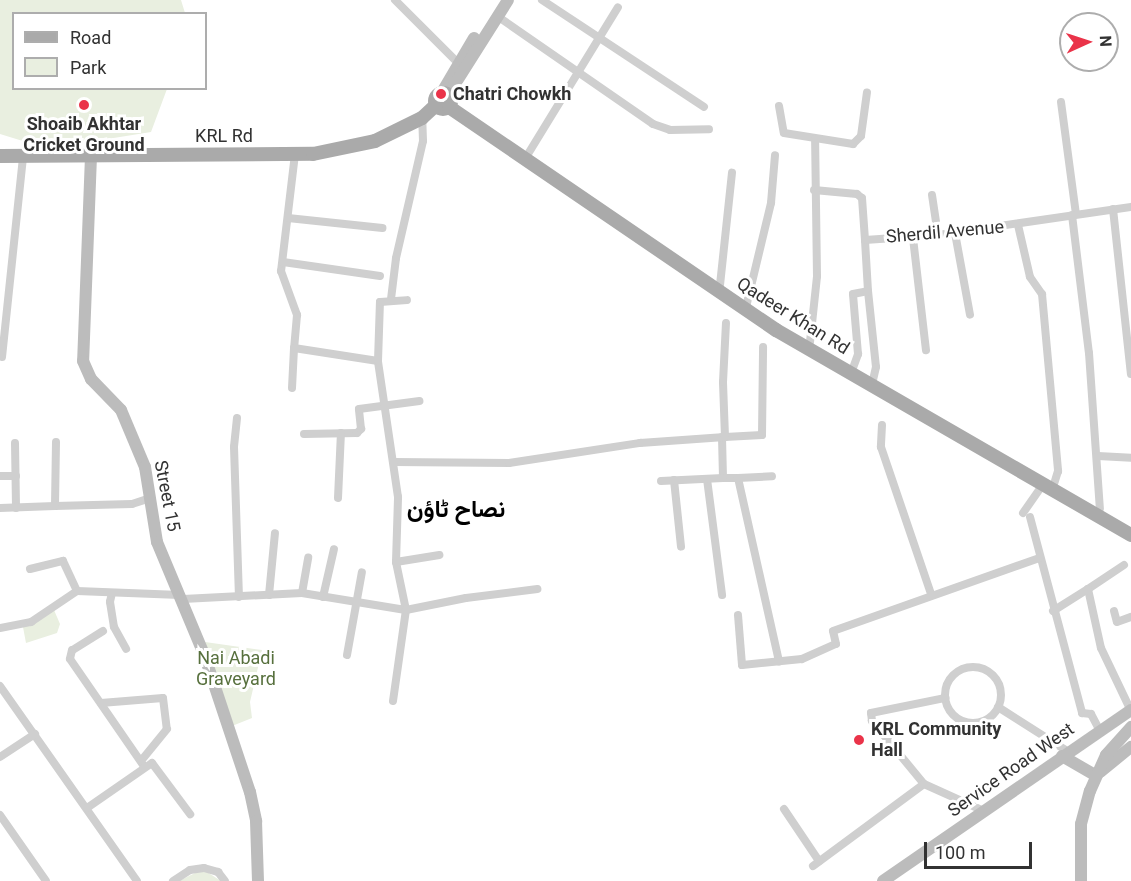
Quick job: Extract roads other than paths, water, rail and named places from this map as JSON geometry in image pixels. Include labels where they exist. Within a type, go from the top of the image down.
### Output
[{"type":"main road","name":"KRL Rd","points":[[0,156],[295,154],[353,148],[422,118],[445,100]]},
{"type":"main road","name":"Qadeer Khan Rd","points":[[445,100],[747,303],[1131,535]]},
{"type":"main road","name":"Qadeer Khan Rd","points":[[445,100],[776,330],[1048,484],[1131,527]]},
{"type":"street","points":[[395,0],[458,63]]},
{"type":"street","points":[[445,100],[458,63],[498,0]]},
{"type":"street","points":[[445,100],[508,0]]},
{"type":"street","points":[[542,0],[599,41],[704,107]]},
{"type":"street","points":[[528,154],[618,8]]},
{"type":"street","points":[[500,18],[579,70],[653,123],[670,130],[709,129]]},
{"type":"street","points":[[779,106],[781,131],[815,139],[853,144],[859,142],[867,92]]},
{"type":"street","points":[[1061,102],[1098,456],[1100,510]]},
{"type":"street","points":[[391,299],[396,258],[423,141],[422,118]]},
{"type":"street","points":[[810,342],[818,276],[814,190],[815,139]]},
{"type":"street","points":[[292,388],[297,315],[281,271],[295,154]]},
{"type":"street","points":[[747,303],[771,203],[776,154]]},
{"type":"street","name":"Street 15","points":[[91,156],[83,361],[91,379],[122,411],[145,467],[157,542],[182,597],[250,792],[256,821],[258,881]]},
{"type":"street","points":[[2,357],[23,157]]},
{"type":"street","points":[[720,285],[732,173]]},
{"type":"street","points":[[814,190],[857,194],[862,198],[865,240]]},
{"type":"street","points":[[932,195],[938,235]]},
{"type":"street","name":"Sherdil Avenue","points":[[873,380],[876,367],[865,240],[955,233],[1131,207]]},
{"type":"street","points":[[1113,209],[1131,374]]},
{"type":"street","points":[[288,218],[382,228]]},
{"type":"street","points":[[1018,225],[1030,277],[1042,294],[1058,471],[1027,515],[1082,713],[1091,714],[1100,731]]},
{"type":"street","points":[[955,233],[970,315]]},
{"type":"street","points":[[913,237],[926,350]]},
{"type":"street","points":[[283,262],[380,276]]},
{"type":"street","points":[[853,368],[858,354],[853,294],[868,291]]},
{"type":"street","points":[[393,701],[406,610],[396,562],[398,496],[378,362],[380,302],[391,299],[407,300]]},
{"type":"street","points":[[723,478],[723,382],[726,323]]},
{"type":"street","points":[[394,462],[509,463],[640,443],[762,435],[763,347]]},
{"type":"street","points":[[294,348],[378,362]]},
{"type":"street","points":[[304,434],[360,431],[359,410],[419,401]]},
{"type":"street","points":[[237,418],[234,447],[239,597]]},
{"type":"street","points":[[882,425],[881,447],[931,594]]},
{"type":"street","points":[[338,498],[341,433]]},
{"type":"street","points":[[55,506],[57,442]]},
{"type":"street","points":[[15,443],[16,508]]},
{"type":"street","points":[[1098,456],[1131,458]]},
{"type":"street","points":[[0,476],[16,476]]},
{"type":"street","points":[[660,481],[772,476]]},
{"type":"street","points":[[738,478],[779,661]]},
{"type":"street","points":[[707,479],[722,595]]},
{"type":"street","points":[[674,480],[681,547]]},
{"type":"street","points":[[0,508],[132,504],[150,498]]},
{"type":"street","points":[[269,595],[274,533]]},
{"type":"street","points":[[323,597],[334,549]]},
{"type":"street","points":[[396,562],[439,555]]},
{"type":"street","points":[[302,593],[308,558]]},
{"type":"street","points":[[738,615],[742,665],[802,659],[836,644],[833,632],[931,594],[1039,558]]},
{"type":"street","points":[[30,569],[63,561],[76,591]]},
{"type":"street","points":[[1053,610],[1124,565]]},
{"type":"street","points":[[347,655],[362,572]]},
{"type":"street","points":[[0,628],[31,622],[76,591],[182,597],[239,597],[302,593],[406,610],[465,598],[537,589]]},
{"type":"street","points":[[1088,589],[1101,648],[1131,711]]},
{"type":"street","points":[[112,593],[110,602],[114,627],[126,649]]},
{"type":"street","points":[[1114,611],[1117,622],[1131,617]]},
{"type":"street","points":[[103,631],[69,654],[142,763]]},
{"type":"street","points":[[974,666],[993,675],[1001,696],[998,707],[991,716],[971,723],[951,713],[945,698],[947,682],[954,674],[974,666]]},
{"type":"street","points":[[0,686],[137,881]]},
{"type":"street","points":[[87,808],[142,763],[167,729],[164,698],[101,703]]},
{"type":"street","points":[[945,698],[870,713],[872,721],[924,784],[984,811]]},
{"type":"street","points":[[998,707],[1095,773]]},
{"type":"street","name":"Service Road West","points":[[883,881],[1131,711]]},
{"type":"street","points":[[1081,881],[1081,824],[1095,773],[1106,755],[1131,727]]},
{"type":"street","points":[[0,757],[35,734]]},
{"type":"street","points":[[1095,773],[1131,747]]},
{"type":"street","points":[[142,763],[152,763],[162,772],[190,814]]},
{"type":"street","points":[[784,808],[816,863],[924,784]]},
{"type":"street","points":[[0,815],[46,881]]},
{"type":"street","points":[[173,881],[190,870],[204,868],[218,872],[225,881]]},
{"type":"place","name":"Chatri Chowkh","points":[[441,94]]},
{"type":"place","name":"Shoaib Akhtar Cricket Ground","points":[[84,105]]},
{"type":"place","name":"KRL Community Hall","points":[[859,740]]},
{"type":"district","name":"نصاح ٹاؤن","points":[[456,510]]},
{"type":"park label","name":"Nai Abadi Graveyard","points":[[236,669]]}]
